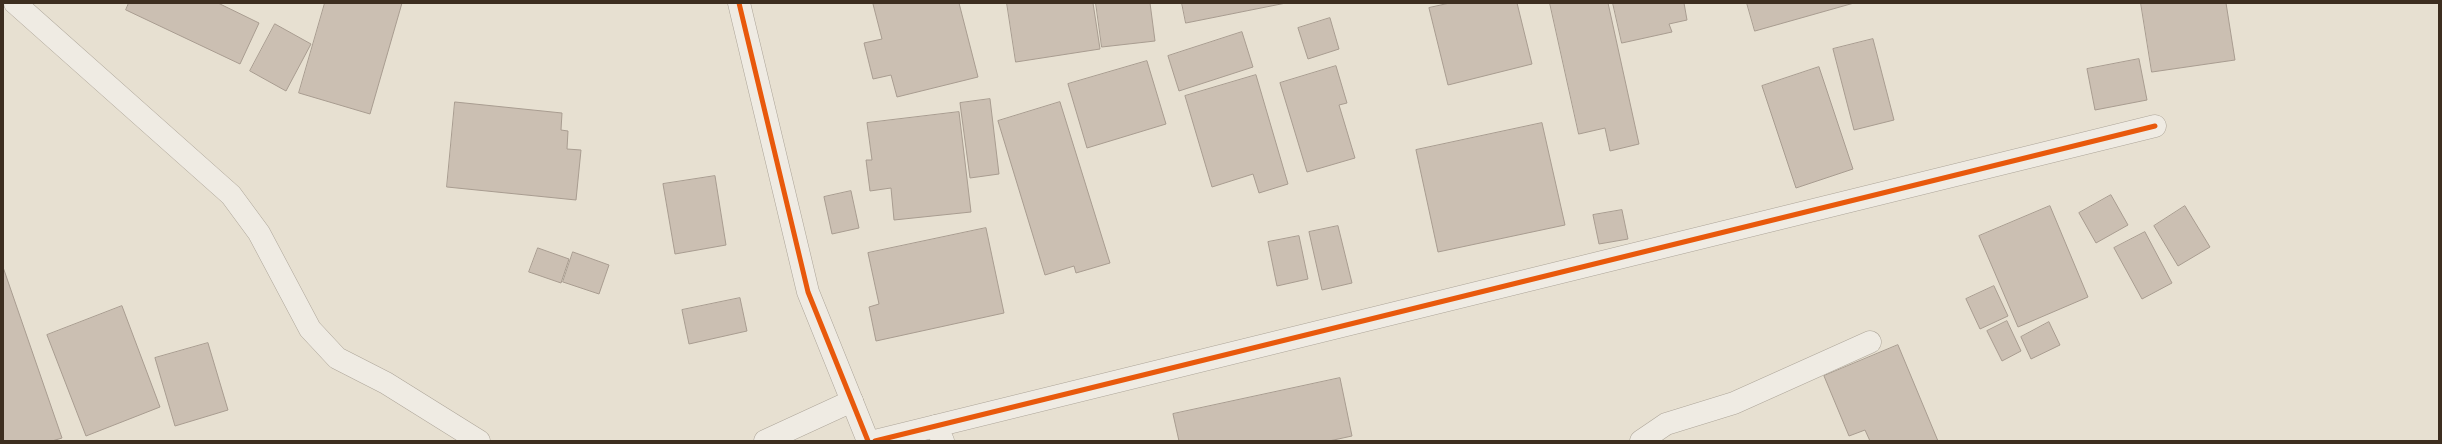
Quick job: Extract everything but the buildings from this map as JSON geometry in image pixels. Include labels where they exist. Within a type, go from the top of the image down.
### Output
[{"type":"street","points":[[15,3],[231,195],[259,233],[310,329],[337,358],[386,383],[479,441]]},
{"type":"street","points":[[739,3],[808,292],[868,441]]},
{"type":"street","points":[[875,441],[940,433],[2155,126]]},
{"type":"street","points":[[1641,441],[1666,424],[1734,404],[1870,342]]},
{"type":"street","points":[[765,441],[852,401]]},
{"type":"cycle path","points":[[739,3],[808,292],[868,441]]},
{"type":"cycle path","points":[[875,441],[2155,126]]}]
